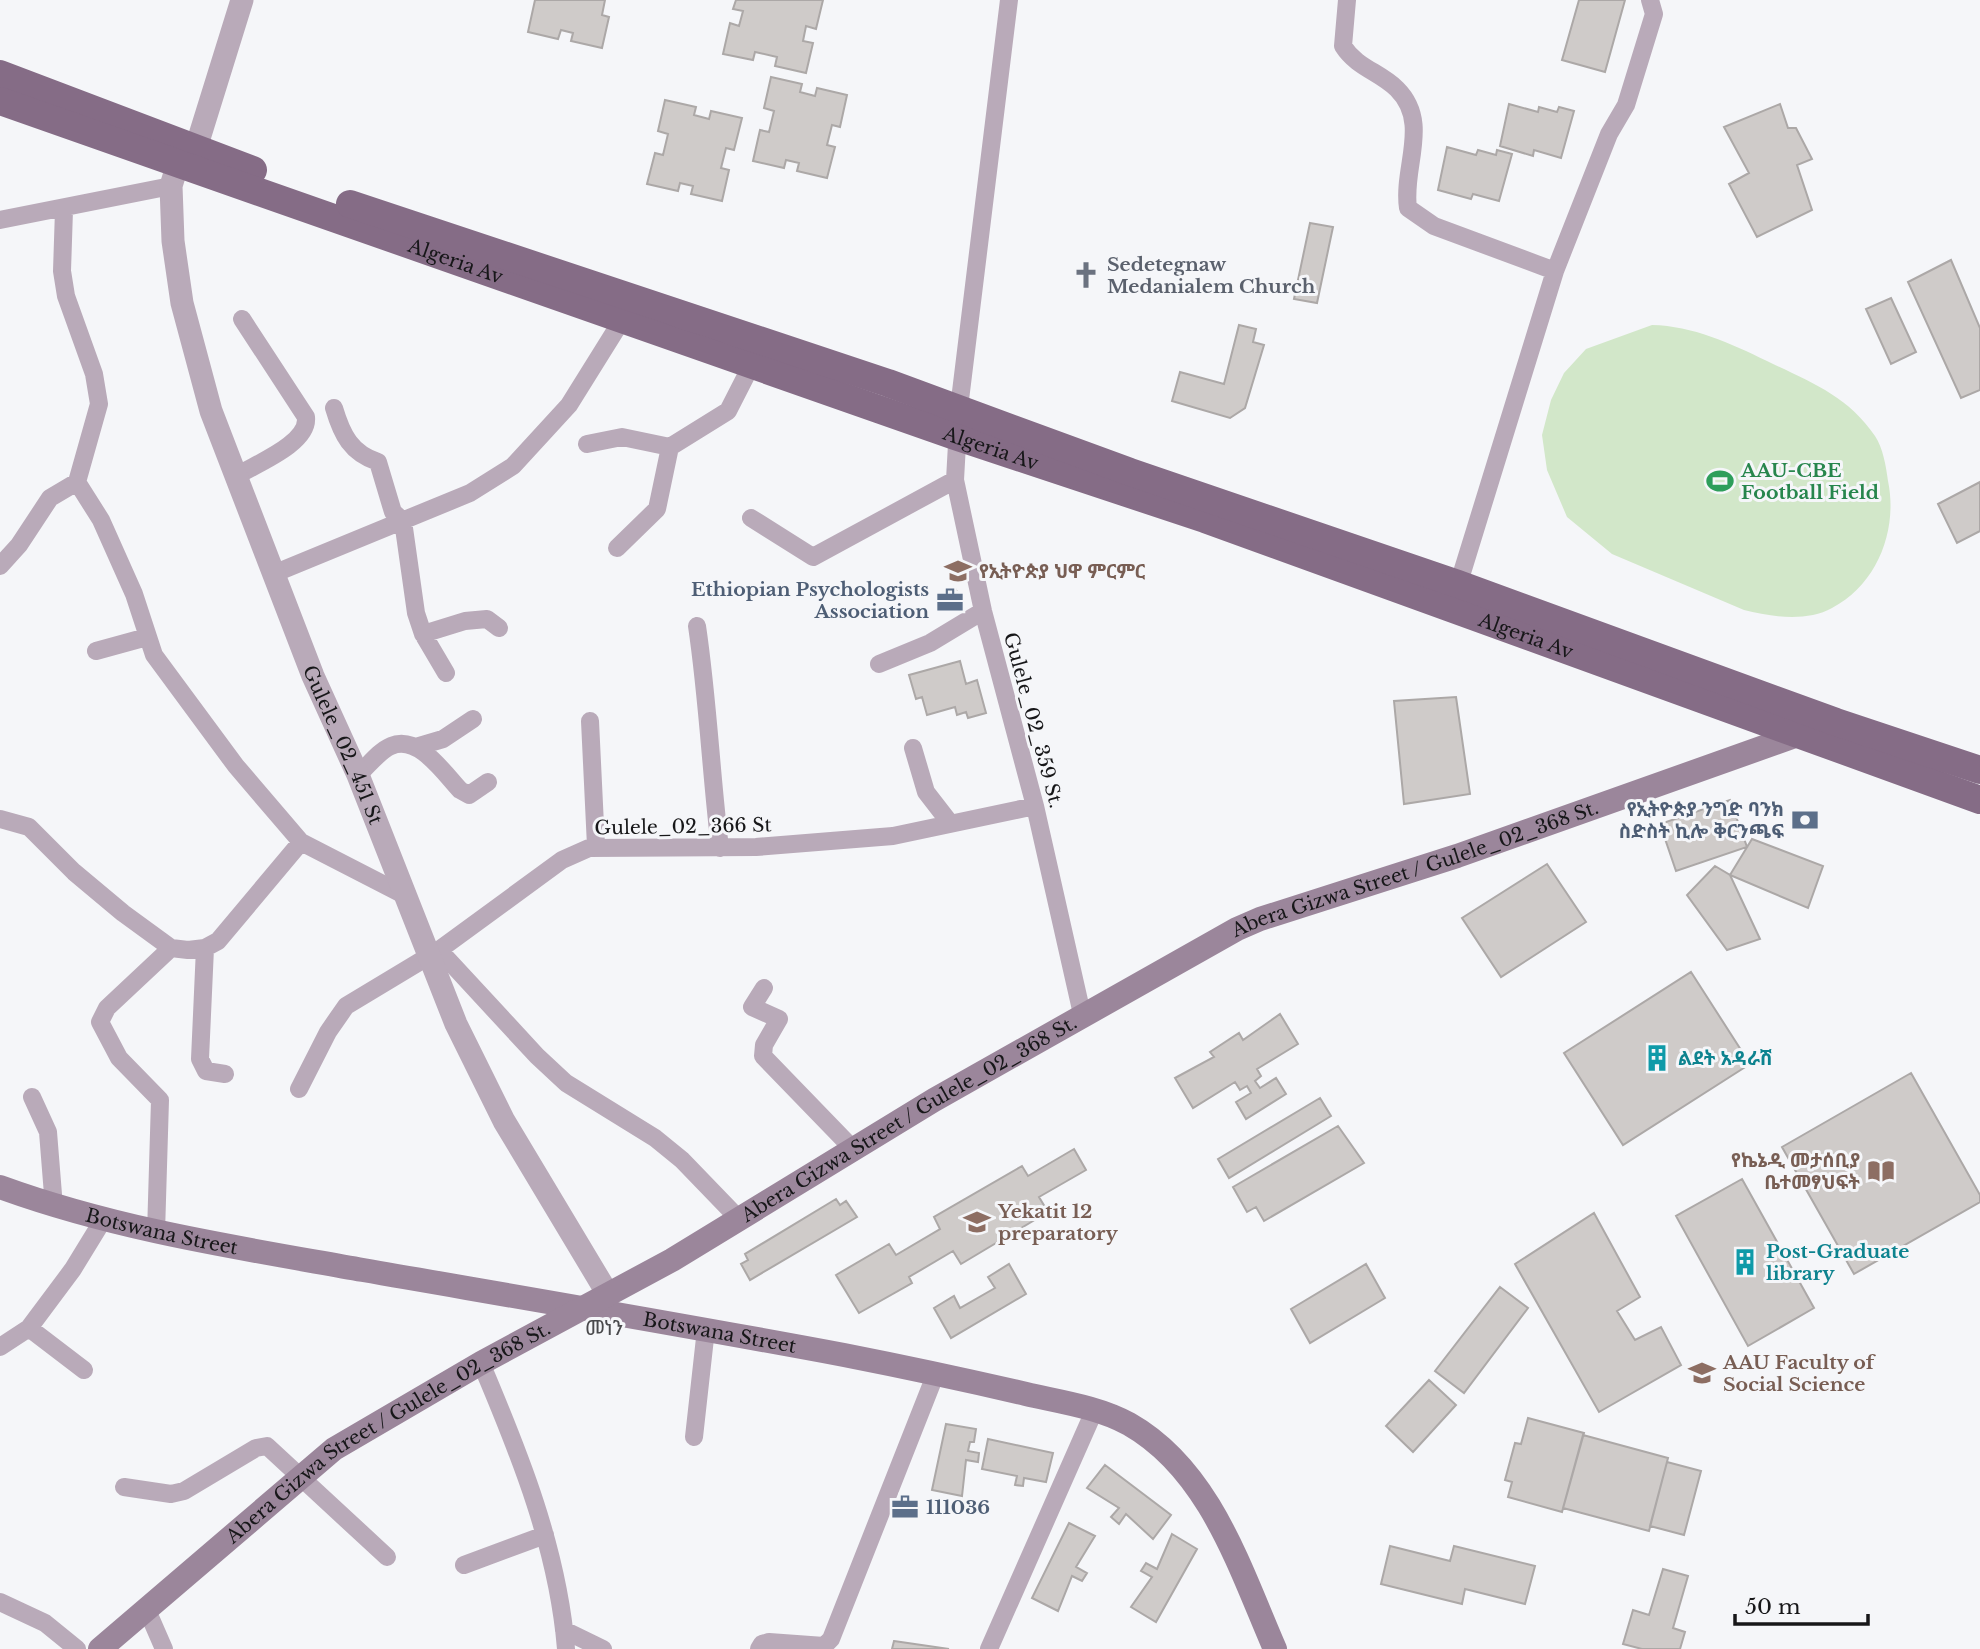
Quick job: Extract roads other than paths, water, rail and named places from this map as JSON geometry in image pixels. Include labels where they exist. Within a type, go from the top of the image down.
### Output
[{"type":"main road","name":"Algeria Av","points":[[0,74],[182,166],[377,214],[959,408],[1455,595],[1658,681],[1797,736],[1980,800]]},
{"type":"main road","name":"Algeria Av","points":[[0,101],[956,436],[1205,519],[1455,595],[1980,770]]},
{"type":"main road","name":"Abera Gizwa Street / Gulele_02_368 St.","points":[[100,1649],[334,1449],[481,1363],[585,1310],[1082,1014],[1260,919],[1457,856],[1836,722]]},
{"type":"main road","name":"Botswana Street","points":[[0,1187],[54,1207],[156,1233],[706,1329],[936,1373],[1095,1409],[1129,1424],[1161,1448],[1191,1478],[1230,1545],[1275,1649]]},
{"type":"street","name":"Gulele_02_451 St","points":[[242,0],[182,166],[173,241],[183,303],[211,411],[313,676],[358,775],[406,896],[435,952],[456,1024],[504,1121],[609,1296]]},
{"type":"street","name":"Gulele_02_359 St.","points":[[1009,0],[959,408],[955,480],[983,611],[1035,806],[1082,1014]]},
{"type":"street","points":[[1347,0],[1343,46],[1361,67],[1395,86],[1409,102],[1414,117],[1406,193],[1408,208],[1434,226],[1555,271]]},
{"type":"street","points":[[1455,595],[1555,271],[1609,134],[1626,105],[1654,14],[1650,0]]},
{"type":"street","points":[[0,220],[64,209],[182,166]]},
{"type":"street","points":[[0,566],[19,545],[50,499],[77,482],[99,404],[94,374],[65,296],[62,271],[64,209]]},
{"type":"street","points":[[237,475],[300,438],[307,424],[306,417],[242,319]]},
{"type":"street","points":[[274,574],[470,493],[526,455],[583,386],[622,320]]},
{"type":"street","points":[[587,444],[622,437],[670,447],[728,411],[752,364]]},
{"type":"street","points":[[334,408],[341,431],[349,445],[364,457],[378,462],[393,512],[403,521],[416,613],[423,634],[446,673]]},
{"type":"street","points":[[617,548],[657,509],[670,447]]},
{"type":"street","points":[[751,518],[813,557],[955,480]]},
{"type":"street","points":[[77,482],[101,520],[134,594],[154,655],[236,766],[301,842],[406,896]]},
{"type":"street","points":[[879,664],[930,643],[983,611]]},
{"type":"street","points":[[423,634],[465,621],[487,619],[499,628]]},
{"type":"street","points":[[697,626],[708,697],[711,774],[720,848]]},
{"type":"street","points":[[96,651],[147,637]]},
{"type":"street","points":[[358,775],[390,746],[402,744],[416,747],[443,738],[472,719]]},
{"type":"street","points":[[590,721],[596,846]]},
{"type":"street","points":[[416,747],[460,790],[469,794],[488,782]]},
{"type":"street","points":[[913,748],[926,792],[950,824]]},
{"type":"street","name":"Gulele_02_366 St","points":[[299,1089],[328,1032],[346,1006],[435,952],[562,860],[596,846],[720,848],[892,836],[1035,806]]},
{"type":"street","points":[[0,819],[29,827],[74,872],[123,914],[171,947],[188,950],[205,948],[218,941],[301,842]]},
{"type":"street","points":[[156,1233],[160,1100],[119,1058],[100,1022],[107,1008],[171,947]]},
{"type":"street","points":[[205,948],[200,1059],[206,1071],[225,1074]]},
{"type":"street","points":[[435,952],[566,1083],[655,1138],[682,1160],[738,1218]]},
{"type":"street","points":[[764,988],[752,1007],[779,1019],[764,1045],[764,1056],[853,1149]]},
{"type":"street","points":[[32,1097],[48,1132],[54,1207]]},
{"type":"street","points":[[0,1347],[29,1328],[73,1269],[103,1220]]},
{"type":"street","points":[[29,1328],[84,1370]]},
{"type":"street","points":[[694,1437],[706,1329]]},
{"type":"street","points":[[481,1363],[522,1459],[545,1535],[566,1649]]},
{"type":"street","points":[[759,1649],[762,1644],[769,1642],[824,1646],[831,1639],[936,1373]]},
{"type":"street","points":[[989,1649],[1095,1409]]},
{"type":"street","points":[[124,1487],[171,1494],[184,1491],[256,1448],[267,1446],[387,1557]]},
{"type":"street","points":[[464,1565],[545,1535]]},
{"type":"street","points":[[0,1602],[45,1623],[77,1649]]},
{"type":"street","points":[[147,1610],[163,1649]]},
{"type":"street","points":[[564,1630],[603,1649]]},
{"type":"place","name":"Sedetegnaw Medanialem Church","points":[[1086,275]]},
{"type":"place","name":"AAU-CBE Football Field","points":[[1720,481]]},
{"type":"place","name":"የኢትዮጵያ ህዋ ምርምር","points":[[958,571]]},
{"type":"place","name":"Ethiopian Psychologists Association","points":[[950,600]]},
{"type":"place","name":"የኢትዮጵያ ንግድ ባንክ ስድስት ኪሎ ቅርንጫፍ","points":[[1805,820]]},
{"type":"place","name":"ልደት አዳራሽ","points":[[1657,1058]]},
{"type":"place","name":"የኬኔዲ መታሰቢያ ቤተመፃህፍት","points":[[1881,1171]]},
{"type":"place","name":"Yekatit 12 preparatory","points":[[977,1222]]},
{"type":"place","name":"Post-Graduate library","points":[[1745,1262]]},
{"type":"place","name":"AAU Faculty of Social Science","points":[[1702,1373]]},
{"type":"place","name":"111036","points":[[905,1507]]},
{"type":"district","name":"መነን","points":[[604,1328]]}]
